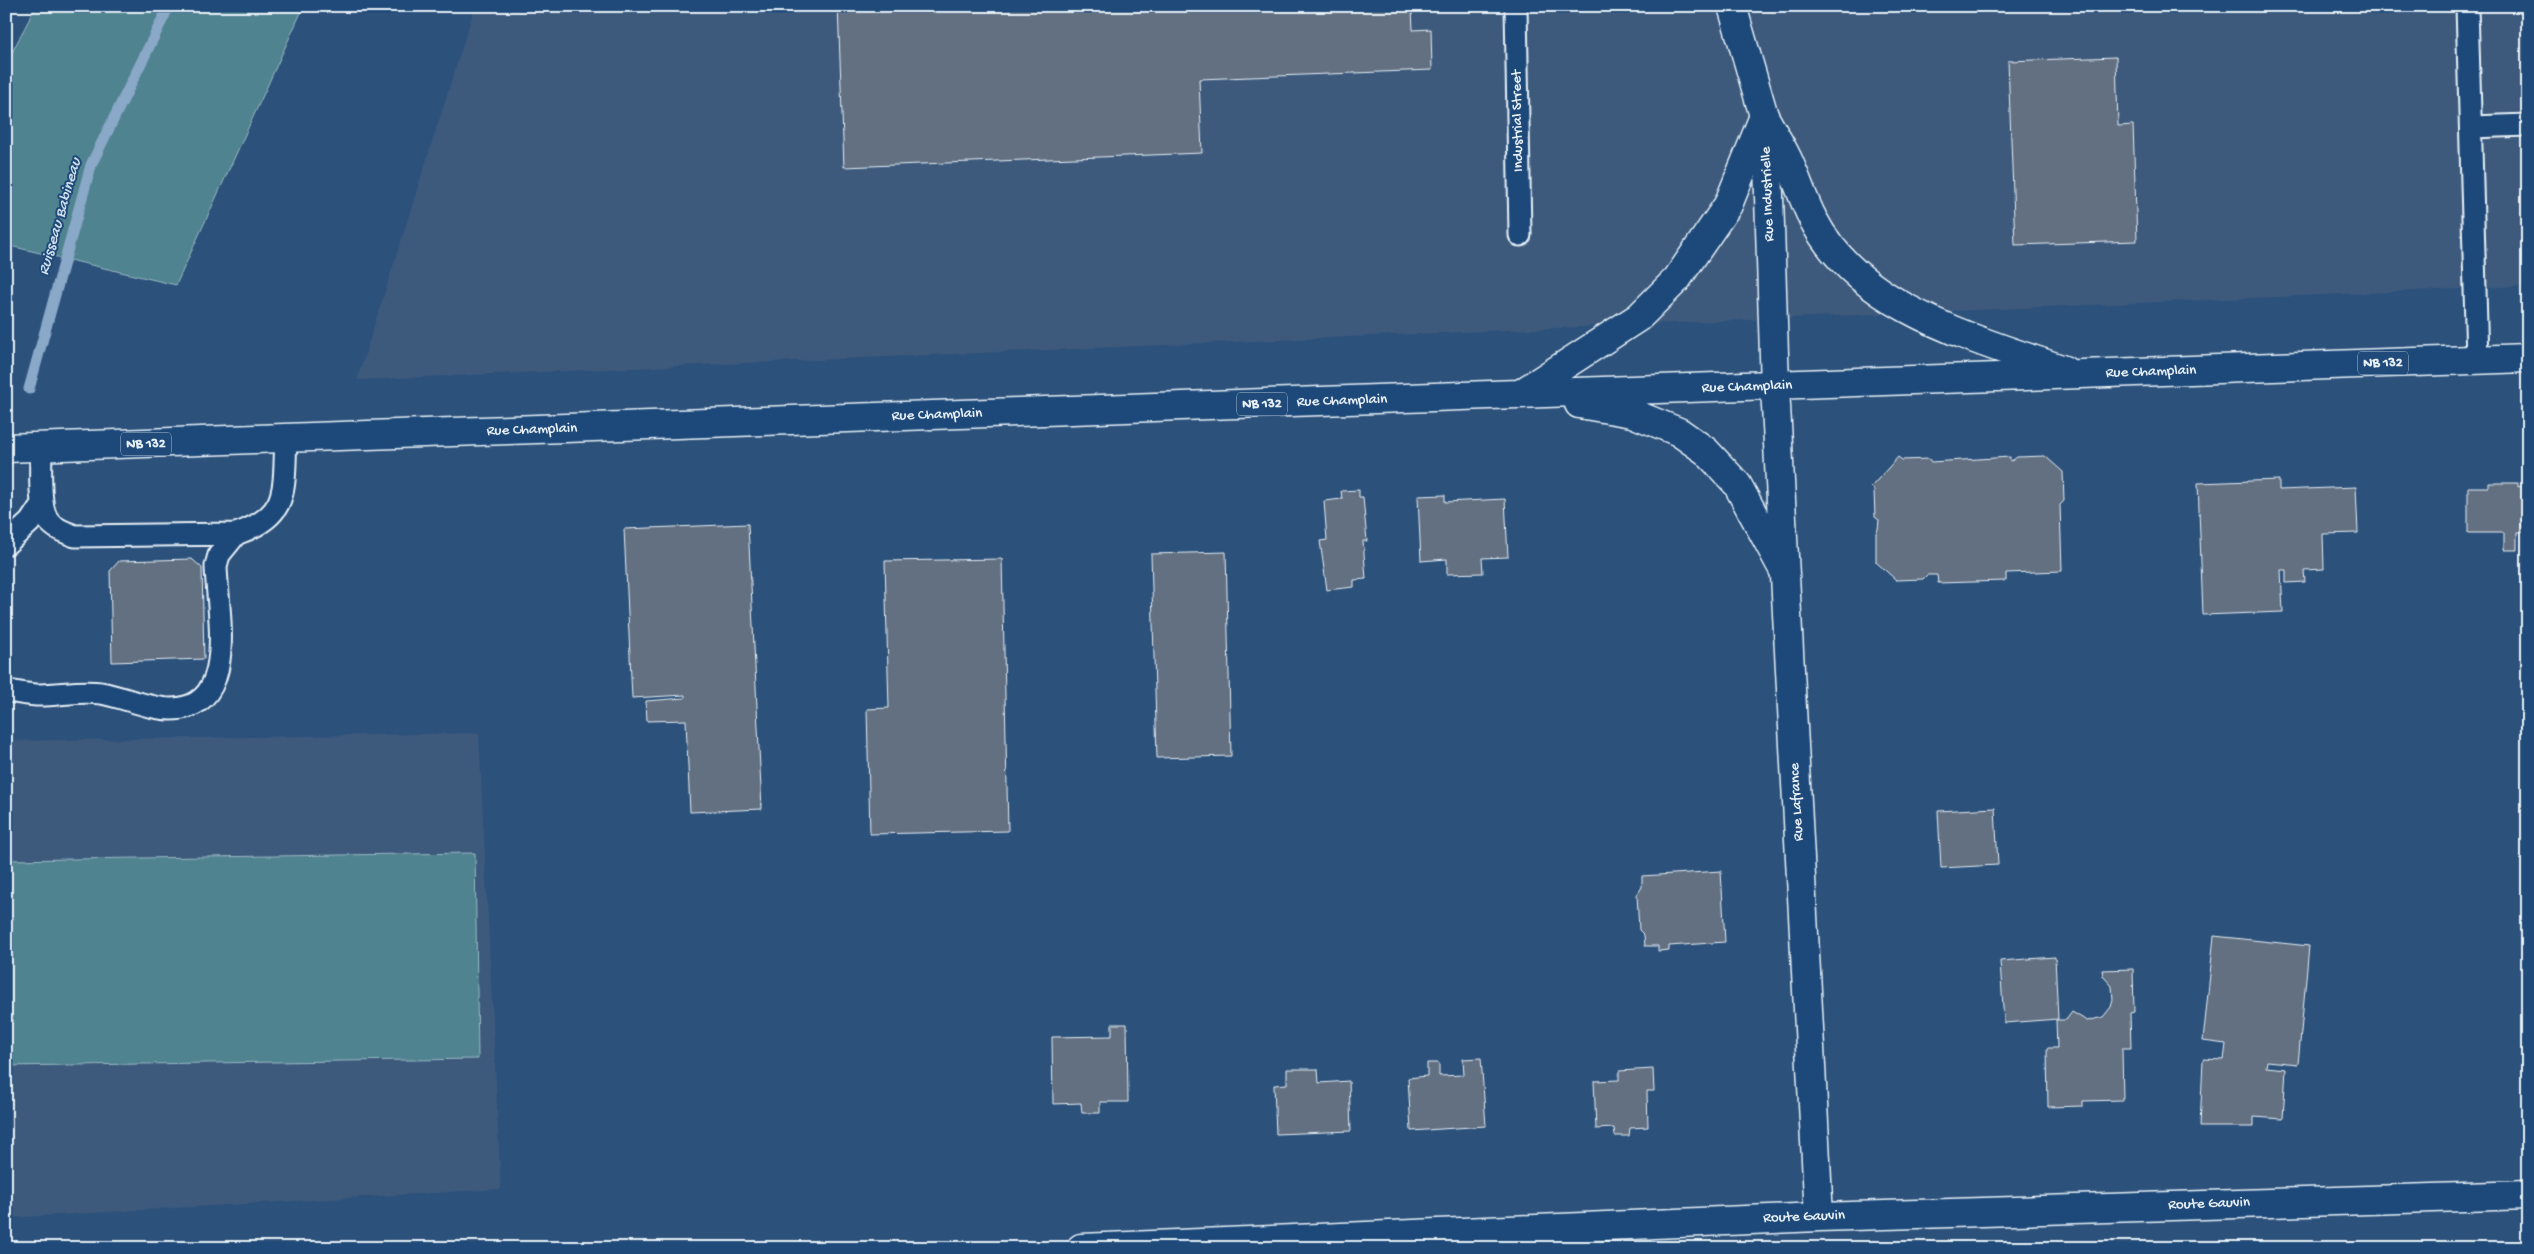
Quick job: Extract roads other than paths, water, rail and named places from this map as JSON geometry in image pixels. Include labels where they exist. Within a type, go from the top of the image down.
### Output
[{"type":"main road","name":"Rue Industrielle","points":[[1732,6],[1764,116],[1775,386]]},
{"type":"main road","points":[[1764,116],[1787,159],[1813,220],[1840,258],[1884,295],[1936,324],[2077,375]]},
{"type":"main road","points":[[1520,394],[1639,317],[1676,279],[1728,205],[1764,116]]},
{"type":"main road","name":"Rue Champlain","points":[[6,448],[2528,358]]},
{"type":"main road","name":"Rue Lafrance","points":[[1775,386],[1819,1217]]},
{"type":"main road","points":[[1520,394],[1632,413],[1679,432],[1706,451],[1737,484],[1784,570]]},
{"type":"main road","name":"Route Gauvin","points":[[1081,1248],[1819,1217],[2528,1195]]},
{"type":"lane","name":"Industrial Street","points":[[1516,6],[1520,235]]},
{"type":"lane","points":[[2467,6],[2477,360]]},
{"type":"lane","points":[[2471,127],[2528,125]]},
{"type":"lane","points":[[41,447],[42,504],[47,519],[59,530],[75,536],[236,534],[254,528],[269,518],[279,505],[284,488],[286,438]]},
{"type":"lane","points":[[6,544],[30,522],[42,504]]},
{"type":"lane","points":[[6,691],[40,695],[63,692],[98,692],[169,709],[186,708],[202,698],[215,683],[220,664],[216,566],[219,555],[236,534]]},
{"type":"waterway","name":"Ruisseau Babineau","points":[[29,389],[91,165],[169,6]]}]
